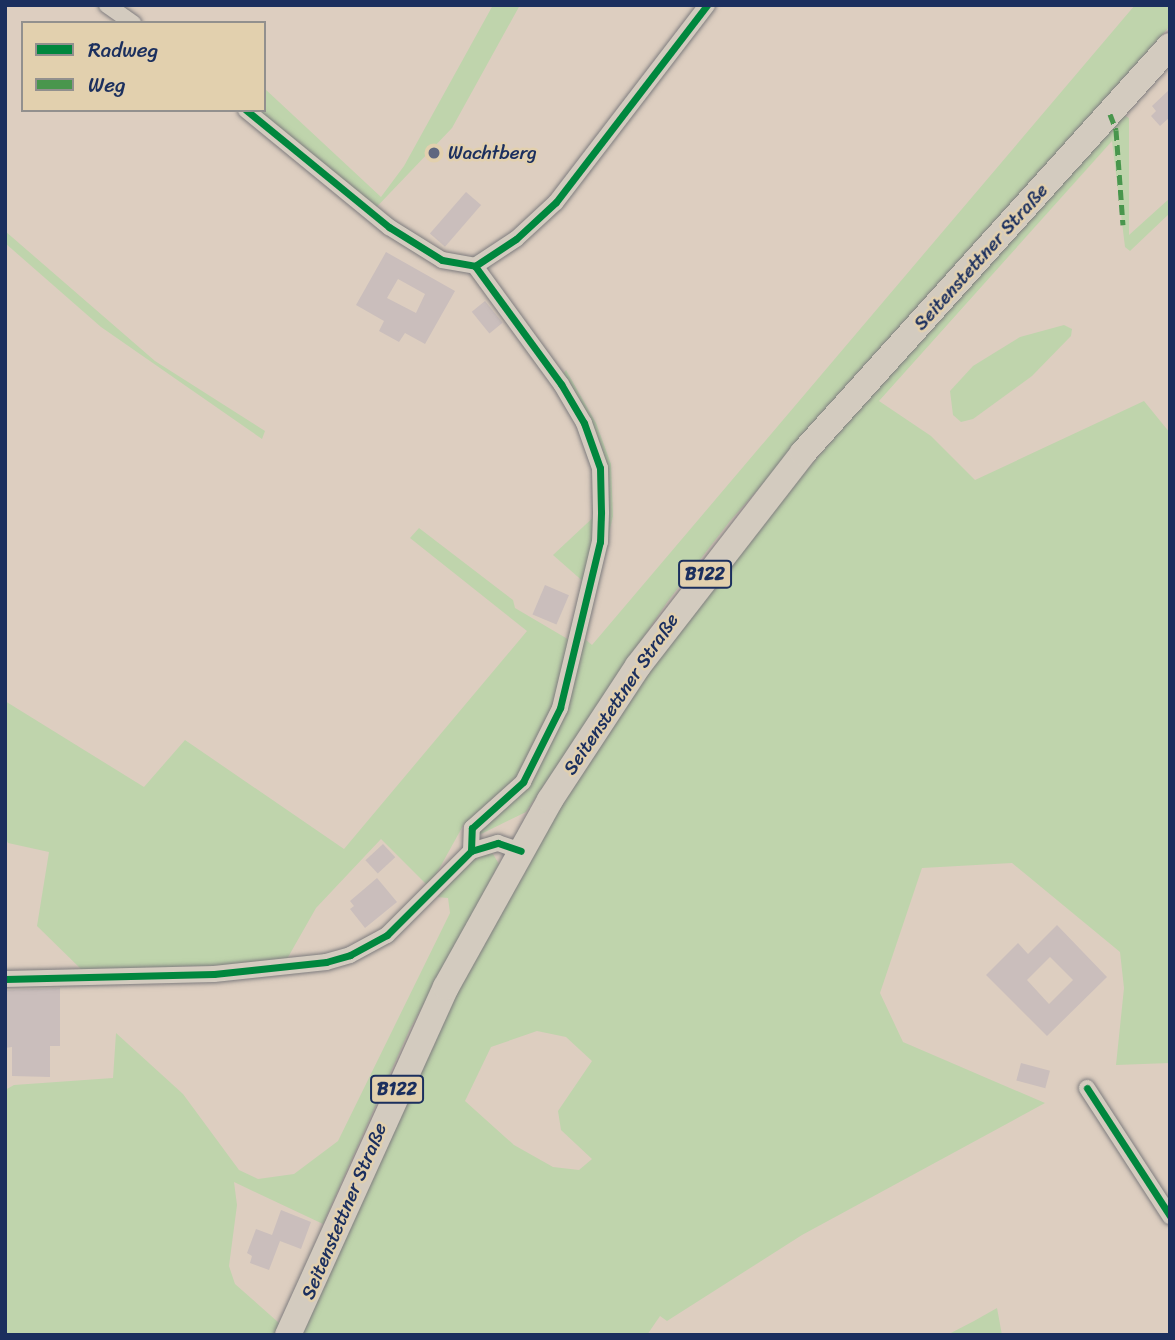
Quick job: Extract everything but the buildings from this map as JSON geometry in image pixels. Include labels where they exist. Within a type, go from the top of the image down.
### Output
[{"type":"main road","name":"Seitenstettner Straße","points":[[288,1335],[413,1053],[521,851],[631,676],[753,513],[1170,46]]},
{"type":"street","points":[[107,5],[130,21]]},
{"type":"street","points":[[475,266],[516,239],[556,202],[707,5]]},
{"type":"street","points":[[248,112],[389,227],[442,260],[475,266],[561,384],[584,424],[600,468],[600,542],[560,708],[523,782],[472,828],[471,850]]},
{"type":"street","points":[[5,979],[237,972],[338,959],[387,935],[471,850],[498,844],[521,851]]},
{"type":"street","points":[[1087,1088],[1170,1216]]},
{"type":"green space","points":[[493,5],[520,5],[452,128],[368,216],[240,112],[266,112],[266,90],[381,197],[404,166]]},
{"type":"green space","points":[[1135,5],[1170,5],[1170,26],[730,521],[668,601],[526,812],[477,836],[478,829],[507,805],[571,685],[605,472],[560,377],[566,370],[596,423],[611,464],[613,516],[585,639],[592,645]]},
{"type":"green space","points":[[1124,115],[1129,118],[1129,235],[1170,198],[1170,213],[1130,251],[1125,247],[1112,141],[879,401],[931,436],[975,480],[1144,401],[1170,433],[1170,1063],[1116,1065],[1124,988],[1120,952],[1012,863],[922,868],[880,993],[903,1042],[1045,1103],[802,1235],[667,1321],[660,1316],[647,1335],[299,1335],[449,1009],[507,898],[617,712],[748,539],[872,393]],"holes":[[[537,1031],[566,1037],[592,1061],[558,1111],[561,1130],[592,1159],[579,1170],[553,1167],[514,1145],[465,1101],[491,1047]]]},
{"type":"green space","points":[[5,231],[155,361],[265,431],[262,439],[101,327],[5,243]]},
{"type":"green space","points":[[1064,325],[1072,329],[1071,336],[1032,376],[973,419],[961,422],[953,415],[950,391],[973,366],[1020,337]]},
{"type":"green space","points":[[599,512],[586,584],[553,555]]},
{"type":"green space","points":[[419,528],[513,600],[515,608],[571,641],[564,680],[527,765],[505,794],[464,824],[429,887],[381,839],[316,908],[287,959],[267,964],[82,970],[37,926],[49,852],[8,843],[5,837],[5,701],[144,787],[185,740],[344,849],[527,631],[410,538]]},
{"type":"green space","points":[[484,852],[493,854],[499,864],[409,1031],[323,1224],[234,1182],[237,1205],[229,1266],[235,1284],[279,1323],[274,1335],[5,1335],[5,1090],[14,1085],[113,1078],[116,1033],[183,1094],[239,1170],[258,1179],[294,1174],[338,1141],[450,913],[448,898],[437,897],[471,858]]},
{"type":"green space","points":[[997,1308],[1002,1335],[947,1335],[974,1321]]},
{"type":"marked path","points":[[1110,114],[1116,130],[1123,225]]},
{"type":"cycle path","points":[[248,112],[389,227],[442,260],[475,266],[516,239],[556,202],[707,5]]},
{"type":"cycle path","points":[[471,851],[472,828],[523,782],[560,708],[600,542],[601,512],[600,468],[584,423],[561,384],[475,266]]},
{"type":"cycle path","points":[[5,979],[214,974],[326,962],[350,955],[387,935],[471,851],[498,843],[521,851]]},
{"type":"cycle path","points":[[1087,1088],[1170,1216]]},
{"type":"place","name":"Wachtberg","points":[[434,153]]}]
